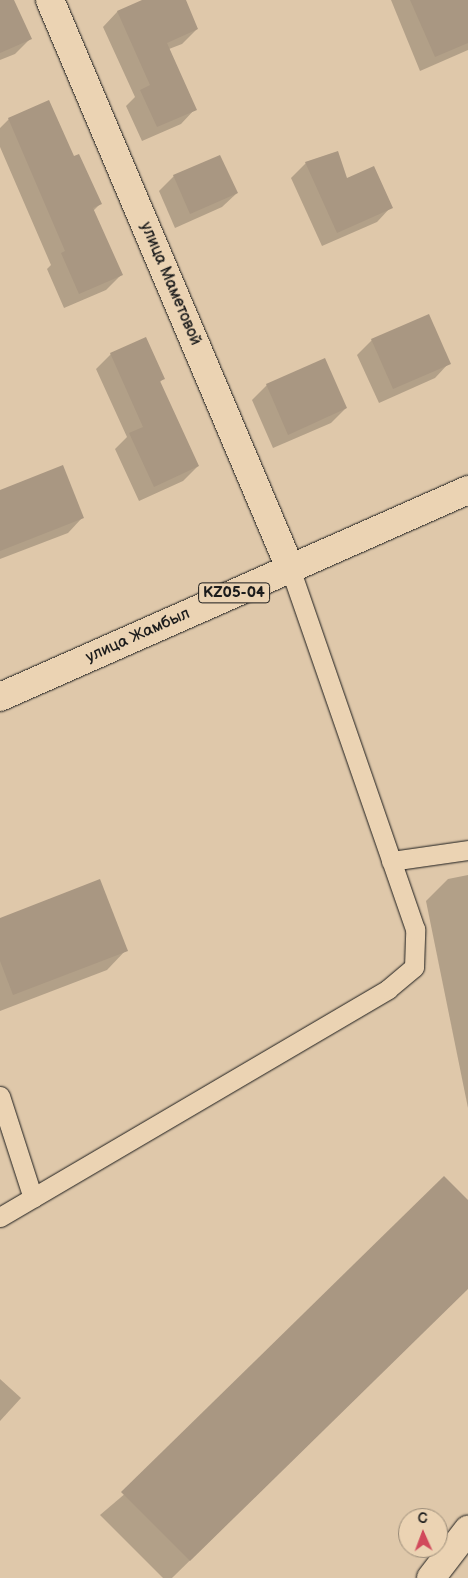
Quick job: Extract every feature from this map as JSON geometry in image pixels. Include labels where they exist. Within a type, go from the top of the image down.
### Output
[{"type":"street","name":"улица Маметовой","points":[[50,0],[290,568]]},
{"type":"street","name":"улица Жамбыл","points":[[0,697],[468,490]]},
{"type":"street","points":[[431,1578],[468,1530]]},
{"type":"lane","points":[[0,1217],[388,989],[414,967],[415,929],[290,568]]},
{"type":"lane","points":[[391,861],[468,850]]},
{"type":"lane","points":[[0,1096],[33,1198]]},
{"type":"building","points":[[0,0],[14,0],[32,39],[0,53]]},
{"type":"building","points":[[142,0],[186,0],[198,29],[167,43],[197,110],[157,127],[140,90],[150,85],[117,11]]},
{"type":"building","points":[[410,0],[468,0],[468,43],[435,57]]},
{"type":"building","points":[[49,100],[74,156],[79,154],[102,204],[93,208],[123,275],[79,294],[61,253],[65,251],[8,118]]},
{"type":"building","points":[[338,151],[347,178],[374,166],[393,208],[337,233],[305,162]]},
{"type":"building","points":[[220,155],[238,193],[190,214],[173,175]]},
{"type":"building","points":[[429,314],[451,364],[393,389],[371,339]]},
{"type":"building","points":[[146,337],[165,379],[160,381],[199,466],[154,487],[129,433],[143,427],[110,353]]},
{"type":"building","points":[[325,358],[347,408],[288,435],[266,384]]},
{"type":"building","points":[[63,465],[84,518],[0,551],[0,490]]},
{"type":"building","points":[[100,879],[128,951],[13,995],[0,961],[0,918]]},
{"type":"building","points":[[444,1176],[468,1200],[468,1289],[190,1561],[121,1492]]}]
